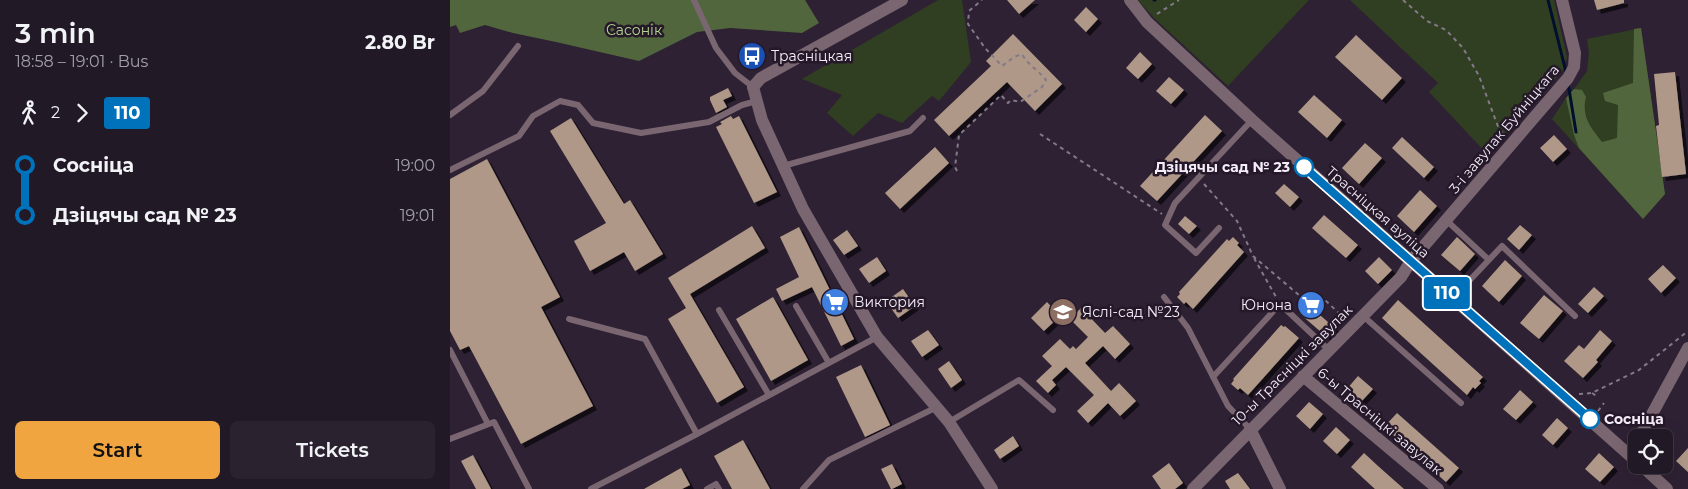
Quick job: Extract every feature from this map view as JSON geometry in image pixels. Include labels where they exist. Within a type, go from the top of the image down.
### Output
[{"type":"street","points":[[902,0],[761,78],[753,88],[762,120],[782,167],[803,209],[877,337],[949,422],[992,489]]},
{"type":"street","name":"Трасніцкая вуліца","points":[[1130,0],[1147,22],[1252,120],[1559,392],[1628,448]]},
{"type":"street","name":"3-і завулак Буйніцкага","points":[[1411,261],[1568,78],[1574,66],[1575,53],[1562,0]]},
{"type":"street","name":"10-ы Трасніцкі завулак","points":[[1193,489],[1401,277],[1411,261]]},
{"type":"street","points":[[1644,429],[1688,348]]},
{"type":"street","name":"6-ы Трасніцкі завулак","points":[[1303,376],[1438,489]]},
{"type":"street","points":[[1250,429],[1280,489]]},
{"type":"street","points":[[1651,474],[1667,489]]},
{"type":"lane","points":[[694,0],[716,48],[735,73],[753,88]]},
{"type":"lane","points":[[450,115],[483,91],[518,46]]},
{"type":"lane","points":[[450,170],[519,136],[532,116],[560,101],[578,105],[593,123],[641,133],[709,122],[742,105],[757,101]]},
{"type":"lane","points":[[782,167],[910,131],[923,118]]},
{"type":"lane","points":[[1219,228],[1196,253],[1165,225],[1175,203],[1252,120]]},
{"type":"lane","points":[[1446,220],[1489,260]]},
{"type":"lane","points":[[1453,298],[1502,246],[1575,316]]},
{"type":"lane","points":[[1164,297],[1188,328],[1228,406],[1250,429]]},
{"type":"lane","points":[[1213,377],[1280,304],[1329,350]]},
{"type":"lane","points":[[796,306],[829,363]]},
{"type":"lane","points":[[719,310],[769,395]]},
{"type":"lane","points":[[1362,315],[1461,403]]},
{"type":"lane","points":[[569,319],[645,339],[697,434]]},
{"type":"lane","points":[[591,489],[877,337]]},
{"type":"lane","points":[[450,350],[488,424]]},
{"type":"lane","points":[[949,422],[1019,380],[1054,410]]},
{"type":"lane","points":[[803,489],[829,460],[937,408]]},
{"type":"lane","points":[[450,439],[494,422],[530,489]]},
{"type":"lane","points":[[707,489],[716,484],[719,489]]},
{"type":"path","points":[[957,170],[955,167],[959,135],[1001,95],[1008,103],[1010,100],[1020,102],[1042,87],[1046,80],[1040,71],[1026,62],[1022,54],[1014,57],[1002,66],[986,48],[968,24],[969,11],[982,0]]},
{"type":"path","points":[[1147,22],[1179,0]]},
{"type":"path","points":[[1402,0],[1427,21],[1446,30],[1463,48],[1479,76],[1499,129],[1512,143]]},
{"type":"path","points":[[1040,134],[1168,219]]},
{"type":"path","points":[[1198,178],[1237,221],[1253,256],[1280,304]]},
{"type":"path","points":[[1253,256],[1300,296],[1324,300],[1353,325]]},
{"type":"path","points":[[1559,392],[1592,393],[1639,370],[1688,331]]},
{"type":"path","points":[[1592,393],[1598,398]]},
{"type":"green space","name":"Сасонік","points":[[450,0],[805,0],[819,23],[802,33],[730,28],[697,32],[639,61],[485,25],[460,33],[456,25],[450,27]]},
{"type":"green space","points":[[938,0],[962,0],[971,62],[939,101],[932,96],[902,123],[878,113],[853,136],[827,113],[842,95],[802,79]]},
{"type":"green space","points":[[1138,0],[1309,0],[1228,86],[1153,17]]},
{"type":"green space","points":[[1350,0],[1554,0],[1567,57],[1563,70],[1488,155],[1429,92],[1438,83]]},
{"type":"green space","points":[[1641,28],[1665,194],[1643,219],[1552,119],[1587,71],[1589,53],[1587,39]]},
{"type":"green space","points":[[1641,28],[1665,194],[1643,219],[1579,148],[1574,135],[1566,98],[1574,89],[1582,90],[1586,97],[1586,116],[1594,132],[1602,142],[1617,138],[1618,105],[1605,101],[1603,93],[1633,83],[1634,29]]},
{"type":"building","points":[[1007,0],[1035,0],[1019,14]]},
{"type":"building","points":[[1594,0],[1624,0],[1624,3],[1597,10]]},
{"type":"building","points":[[1086,7],[1098,19],[1086,32],[1074,20]]},
{"type":"building","points":[[1013,34],[1062,84],[1035,111],[1007,82],[949,136],[934,120],[991,66],[986,61]]},
{"type":"building","points":[[1356,35],[1402,78],[1382,100],[1335,57]]},
{"type":"building","points":[[1140,52],[1152,64],[1138,79],[1126,68]]},
{"type":"building","points":[[1675,72],[1686,174],[1662,177],[1656,126],[1659,125],[1654,74]]},
{"type":"building","points":[[1169,77],[1184,90],[1171,104],[1156,91]]},
{"type":"building","points":[[728,88],[732,96],[723,100],[727,107],[716,113],[710,97]]},
{"type":"building","points":[[1314,95],[1342,120],[1327,138],[1298,112]]},
{"type":"building","points":[[1205,115],[1222,131],[1157,201],[1140,186]]},
{"type":"building","points":[[731,116],[733,119],[739,116],[777,192],[754,203],[716,127],[722,124],[720,122]]},
{"type":"building","points":[[571,118],[624,204],[630,200],[663,254],[635,271],[624,252],[590,271],[574,241],[606,223],[550,131]]},
{"type":"building","points":[[1554,135],[1567,149],[1553,162],[1540,148]]},
{"type":"building","points":[[1402,137],[1434,167],[1424,178],[1392,148]]},
{"type":"building","points":[[1365,143],[1382,158],[1359,184],[1342,168]]},
{"type":"building","points":[[935,147],[949,163],[900,209],[885,193]]},
{"type":"building","points":[[487,159],[560,297],[541,307],[593,406],[521,444],[469,346],[460,350],[450,331],[450,179]]},
{"type":"building","points":[[1284,184],[1299,197],[1290,207],[1275,193]]},
{"type":"building","points":[[1420,190],[1437,206],[1414,232],[1397,216]]},
{"type":"building","points":[[1324,215],[1358,245],[1346,258],[1312,228]]},
{"type":"building","points":[[1185,216],[1197,226],[1189,234],[1178,224]]},
{"type":"building","points":[[1520,225],[1532,235],[1519,250],[1507,239]]},
{"type":"building","points":[[752,226],[765,248],[690,294],[744,387],[717,403],[668,319],[686,308],[668,278]]},
{"type":"building","points":[[799,227],[854,339],[841,346],[812,287],[782,301],[776,289],[799,277],[780,237]]},
{"type":"building","points":[[847,230],[858,246],[844,255],[833,240]]},
{"type":"building","points":[[1233,237],[1239,243],[1237,245],[1244,252],[1193,309],[1186,302],[1184,304],[1177,297],[1180,294],[1179,292],[1227,239],[1229,241]]},
{"type":"building","points":[[1457,237],[1475,254],[1460,271],[1441,255]]},
{"type":"building","points":[[877,257],[886,271],[869,283],[859,269]]},
{"type":"building","points":[[1379,257],[1392,270],[1378,284],[1365,271]]},
{"type":"building","points":[[1505,260],[1522,276],[1499,302],[1482,286]]},
{"type":"building","points":[[1663,265],[1676,278],[1661,293],[1648,279]]},
{"type":"building","points":[[1594,287],[1604,296],[1588,313],[1578,304]]},
{"type":"building","points":[[903,289],[915,306],[898,318],[886,301]]},
{"type":"building","points":[[1544,295],[1563,311],[1539,339],[1520,323]]},
{"type":"building","points":[[773,297],[808,360],[771,381],[736,319]]},
{"type":"building","points":[[1398,300],[1483,377],[1479,381],[1481,383],[1475,389],[1473,387],[1467,395],[1382,318]]},
{"type":"building","points":[[1047,302],[1060,316],[1044,331],[1031,318]]},
{"type":"building","points":[[1307,304],[1335,328],[1328,338],[1299,313]]},
{"type":"building","points":[[1081,308],[1105,333],[1113,326],[1130,344],[1115,359],[1103,346],[1085,363],[1111,391],[1119,383],[1136,401],[1120,416],[1108,403],[1088,423],[1077,411],[1094,395],[1066,367],[1052,380],[1056,385],[1048,393],[1036,381],[1052,366],[1042,356],[1060,339],[1070,349],[1073,346],[1076,349],[1088,337],[1070,319]]},
{"type":"building","points":[[1281,325],[1285,326],[1299,338],[1248,395],[1240,388],[1238,390],[1231,384],[1233,379]]},
{"type":"building","points":[[928,330],[939,345],[922,357],[911,341]]},
{"type":"building","points":[[1600,330],[1612,341],[1596,360],[1598,362],[1583,378],[1564,361],[1579,345],[1584,349]]},
{"type":"building","points":[[949,361],[962,380],[951,388],[938,369]]},
{"type":"building","points":[[861,365],[890,425],[865,437],[836,377]]},
{"type":"building","points":[[1358,376],[1373,389],[1360,403],[1346,390]]},
{"type":"building","points":[[1520,390],[1533,402],[1516,420],[1503,409]]},
{"type":"building","points":[[1309,402],[1323,414],[1310,429],[1296,416]]},
{"type":"building","points":[[1397,413],[1459,468],[1446,482],[1384,427]]},
{"type":"building","points":[[1557,418],[1568,428],[1553,445],[1542,435]]},
{"type":"building","points":[[1336,427],[1350,440],[1337,454],[1323,441]]},
{"type":"building","points":[[1013,436],[1019,446],[1000,459],[994,450]]},
{"type":"building","points":[[743,440],[770,489],[732,489],[714,456]]},
{"type":"building","points":[[1688,448],[1688,472],[1676,461]]},
{"type":"building","points":[[1364,453],[1404,489],[1375,489],[1351,467]]},
{"type":"building","points":[[1599,453],[1614,467],[1600,482],[1585,469]]},
{"type":"building","points":[[473,455],[491,489],[476,489],[461,461]]},
{"type":"building","points":[[1169,463],[1183,483],[1175,489],[1161,489],[1152,476]]},
{"type":"building","points":[[892,464],[902,484],[891,489],[881,469]]},
{"type":"building","points":[[681,468],[690,485],[682,489],[644,489]]},
{"type":"building","points":[[1238,473],[1250,489],[1230,489],[1225,481]]},
{"type":"waterway","points":[[1548,0],[1566,72]]},
{"type":"waterway","points":[[1568,83],[1576,132]]},
{"type":"bus line","name":"110","points":[[1304,167],[1590,419]]},
{"type":"place","name":"Трасніцкая","points":[[752,56]]},
{"type":"place","name":"Дзіцячы сад № 23","points":[[1304,167]]},
{"type":"place","name":"Виктория","points":[[835,302]]},
{"type":"place","name":"Юнона","points":[[1311,305]]},
{"type":"place","name":"Яслі-сад №23","points":[[1063,312]]},
{"type":"place","name":"Сосніца","points":[[1590,419]]}]
